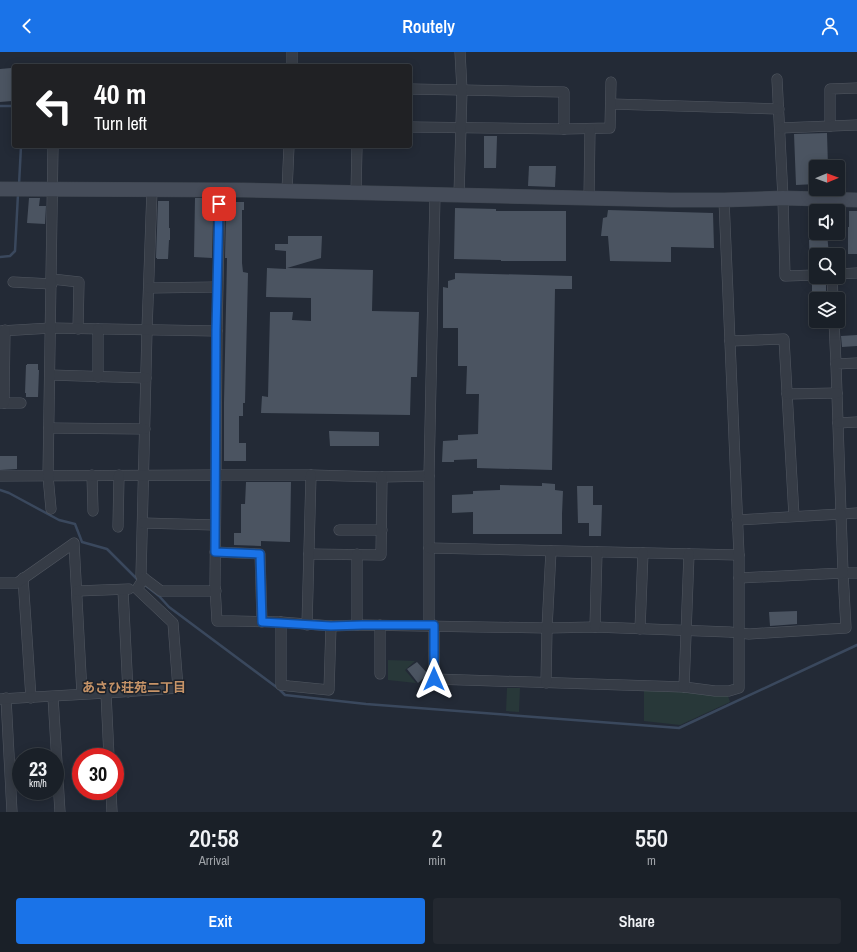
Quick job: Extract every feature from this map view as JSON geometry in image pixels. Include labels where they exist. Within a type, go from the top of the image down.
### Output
[{"type":"street","points":[[292,52],[292,64]]},
{"type":"street","points":[[459,195],[462,90],[460,52]]},
{"type":"street","points":[[777,79],[785,276],[809,275]]},
{"type":"street","points":[[412,126],[564,129],[610,128],[611,82]]},
{"type":"street","points":[[830,126],[830,89],[857,88]]},
{"type":"street","points":[[412,89],[564,92],[564,129]]},
{"type":"street","points":[[611,104],[779,109]]},
{"type":"street","points":[[780,128],[857,125]]},
{"type":"street","points":[[589,198],[590,129]]},
{"type":"street","points":[[51,509],[48,476],[53,148]]},
{"type":"street","points":[[287,191],[289,148]]},
{"type":"street","points":[[356,193],[357,148]]},
{"type":"street","points":[[0,189],[287,191],[671,200],[783,198],[857,200]]},
{"type":"street","points":[[12,812],[3,699],[178,688],[173,623],[141,583],[152,190]]},
{"type":"street","points":[[220,190],[216,330],[215,552],[217,621],[281,622],[331,626],[431,625],[547,628],[595,627],[739,632],[749,634],[846,628],[834,328]]},
{"type":"street","points":[[435,195],[429,476],[429,548],[434,679],[684,687],[715,691],[729,691],[738,688],[739,555],[724,200]]},
{"type":"street","points":[[845,274],[857,273]]},
{"type":"street","points":[[13,282],[79,282],[78,328]]},
{"type":"street","points":[[149,288],[217,287]]},
{"type":"street","points":[[21,403],[2,403],[2,331],[51,328],[216,330]]},
{"type":"street","points":[[98,329],[98,376]]},
{"type":"street","points":[[730,341],[784,339],[794,516]]},
{"type":"street","points":[[836,364],[857,363]]},
{"type":"street","points":[[50,375],[146,378]]},
{"type":"street","points":[[787,394],[837,393]]},
{"type":"street","points":[[838,423],[857,422]]},
{"type":"street","points":[[49,428],[145,429]]},
{"type":"street","points":[[0,476],[311,474],[382,477],[429,476]]},
{"type":"street","points":[[307,625],[311,474]]},
{"type":"street","points":[[92,475],[93,511]]},
{"type":"street","points":[[118,527],[119,475]]},
{"type":"street","points":[[309,554],[381,555],[382,477]]},
{"type":"street","points":[[737,520],[857,513]]},
{"type":"street","points":[[143,523],[215,526]]},
{"type":"street","points":[[339,530],[382,530]]},
{"type":"street","points":[[0,583],[17,583],[74,543],[82,694]]},
{"type":"street","points":[[429,548],[739,555]]},
{"type":"street","points":[[546,683],[551,551]]},
{"type":"street","points":[[215,552],[260,554],[262,622]]},
{"type":"street","points":[[595,627],[597,552]]},
{"type":"street","points":[[640,629],[643,553]]},
{"type":"street","points":[[357,625],[358,554]]},
{"type":"street","points":[[684,687],[689,554]]},
{"type":"street","points":[[739,578],[857,572]]},
{"type":"street","points":[[23,578],[31,698]]},
{"type":"street","points":[[77,591],[124,590],[141,583],[161,591],[216,591]]},
{"type":"street","points":[[124,590],[128,692]]},
{"type":"street","points":[[281,622],[281,685],[329,690],[331,626]]},
{"type":"street","points":[[380,626],[380,674]]},
{"type":"street","points":[[106,693],[109,748]]},
{"type":"street","points":[[53,697],[60,812]]},
{"type":"street","points":[[111,800],[112,812]]},
{"type":"shaded area","points":[[388,660],[415,661],[405,670],[416,683],[388,680]]},
{"type":"shaded area","points":[[507,688],[520,688],[519,712],[506,711]]},
{"type":"shaded area","points":[[644,690],[689,691],[728,696],[730,702],[680,725],[644,721]]},
{"type":"building","points":[[11,68],[12,101],[0,102],[0,69]]},
{"type":"building","points":[[827,133],[828,160],[809,160],[809,184],[796,185],[794,134]]},
{"type":"building","points":[[484,136],[497,136],[496,168],[484,168]]},
{"type":"building","points":[[529,166],[556,166],[555,187],[528,186]]},
{"type":"building","points":[[29,198],[40,198],[39,206],[46,206],[45,224],[27,223]]},
{"type":"building","points":[[195,198],[206,198],[205,219],[213,219],[212,258],[194,257]]},
{"type":"building","points":[[158,201],[169,201],[170,240],[168,259],[156,258]]},
{"type":"building","points":[[228,202],[244,202],[244,210],[242,210],[242,263],[243,272],[248,273],[245,403],[243,403],[243,416],[239,416],[239,443],[246,443],[246,461],[224,461],[227,258],[225,258],[226,215],[228,216]]},
{"type":"building","points":[[455,208],[496,209],[496,211],[566,211],[566,261],[454,259]]},
{"type":"building","points":[[608,210],[713,213],[714,248],[671,247],[671,262],[610,261],[608,236],[601,236],[603,218],[607,217]]},
{"type":"building","points":[[849,211],[857,211],[857,254],[848,254]]},
{"type":"building","points":[[288,236],[322,236],[321,258],[287,268],[373,270],[372,311],[419,312],[417,377],[411,377],[410,415],[261,413],[262,396],[268,397],[270,312],[293,312],[292,320],[311,321],[311,298],[266,297],[267,268],[286,269],[286,251],[275,250],[275,244],[288,244]]},
{"type":"building","points":[[809,240],[828,240],[828,248],[809,248]]},
{"type":"building","points":[[455,273],[572,276],[572,289],[555,289],[552,470],[477,468],[477,459],[442,462],[443,441],[458,440],[458,435],[478,434],[479,394],[466,394],[467,366],[458,366],[458,328],[443,328],[443,287],[448,288],[448,281],[455,279]]},
{"type":"building","points":[[812,284],[826,284],[826,292],[812,292]]},
{"type":"building","points":[[857,335],[857,346],[842,347],[841,336]]},
{"type":"building","points":[[27,364],[38,364],[38,397],[26,397]]},
{"type":"building","points":[[329,431],[379,432],[379,446],[330,446]]},
{"type":"building","points":[[0,456],[17,456],[17,469],[0,470]]},
{"type":"building","points":[[246,482],[291,482],[290,542],[261,541],[261,546],[234,545],[234,533],[241,533],[241,504],[245,504]]},
{"type":"building","points":[[542,483],[555,484],[555,490],[563,491],[562,534],[473,534],[473,512],[452,513],[452,495],[473,494],[473,491],[500,490],[500,485],[542,486]]},
{"type":"building","points":[[577,486],[593,486],[593,505],[602,505],[601,536],[589,536],[589,523],[578,523]]},
{"type":"building","points":[[797,611],[797,624],[770,626],[769,612]]},
{"type":"building","points":[[417,662],[428,674],[418,683],[407,669]]},
{"type":"waterway","points":[[0,106],[12,106]]},
{"type":"waterway","points":[[19,185],[21,148]]},
{"type":"waterway","points":[[0,257],[10,256],[15,251],[18,194]]},
{"type":"waterway","points":[[0,490],[9,493],[59,520],[75,524],[82,542],[107,549],[139,581]]},
{"type":"waterway","points":[[145,585],[159,596],[169,607],[285,695],[366,704],[679,728],[857,645]]},
{"type":"district","name":"あさひ荘苑二丁目","points":[[134,687]]},
{"type":"route","points":[[219,204],[216,330],[215,552],[260,554],[262,622],[331,626],[434,625],[434,679]]}]
